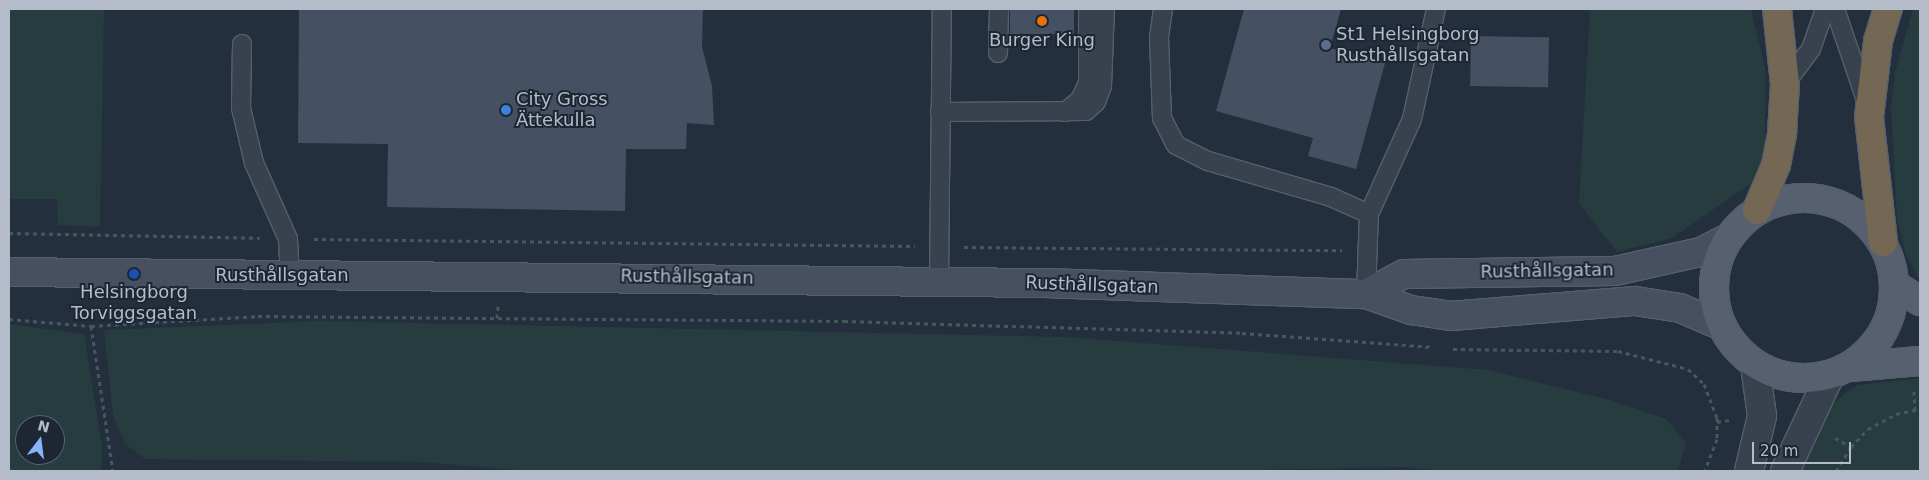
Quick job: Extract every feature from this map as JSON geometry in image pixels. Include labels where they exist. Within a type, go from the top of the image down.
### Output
[{"type":"highway","points":[[1757,210],[1780,149],[1785,84],[1777,9]]},
{"type":"highway","points":[[1883,242],[1869,117],[1878,41],[1888,9]]},
{"type":"main road","points":[[1839,371],[1872,349],[1885,330],[1895,285],[1883,242],[1851,212],[1820,198],[1787,199],[1757,210],[1728,239],[1713,281],[1722,326],[1736,348],[1755,364],[1779,375],[1839,371],[1920,361]]},
{"type":"main road","name":"Rusthållsgatan","points":[[1366,294],[1404,274],[1615,271],[1701,252],[1728,239]]},
{"type":"main road","name":"Rusthållsgatan","points":[[9,272],[939,281],[1366,294],[1411,310],[1451,316],[1650,302],[1680,308],[1722,326]]},
{"type":"main road","points":[[1895,285],[1920,301]]},
{"type":"street","points":[[1749,471],[1762,416],[1755,364]]},
{"type":"street","points":[[1785,471],[1839,371]]},
{"type":"lane","points":[[939,281],[942,9]]},
{"type":"lane","points":[[998,54],[999,9]]},
{"type":"lane","points":[[1065,112],[1080,100],[1088,83],[1088,9]]},
{"type":"lane","points":[[940,112],[1086,111],[1096,102],[1102,86],[1105,9]]},
{"type":"lane","points":[[1163,9],[1159,37],[1162,118],[1176,145],[1231,169],[1331,197],[1369,214]]},
{"type":"lane","points":[[1366,294],[1369,214],[1412,119],[1436,9]]},
{"type":"lane","points":[[1785,84],[1811,48],[1825,9]]},
{"type":"lane","points":[[1835,9],[1858,67],[1869,117]]},
{"type":"lane","points":[[242,44],[241,108],[254,163],[288,238],[290,275]]},
{"type":"path","points":[[9,319],[91,326],[258,316],[854,321],[1233,333],[1477,351],[1618,352],[1673,363],[1704,384],[1718,431],[1705,471]]},
{"type":"path","points":[[91,326],[113,471]]},
{"type":"path","points":[[1836,471],[1851,447],[1868,429],[1896,414],[1920,409]]},
{"type":"green space","points":[[9,9],[104,9],[100,227],[58,225],[57,199],[9,199]]},
{"type":"green space","points":[[1590,9],[1751,9],[1765,68],[1765,159],[1750,184],[1672,238],[1617,252],[1579,203]]},
{"type":"green space","points":[[1913,9],[1920,9],[1920,281],[1906,255],[1897,219],[1891,106],[1895,72]]},
{"type":"green space","points":[[319,321],[1066,337],[1489,370],[1610,400],[1666,419],[1686,443],[1678,471],[1441,471],[1406,467],[1213,471],[528,471],[421,462],[145,459],[125,444],[113,415],[104,330]]},
{"type":"green space","points":[[9,324],[84,334],[102,446],[101,471],[9,471]]},
{"type":"green space","points":[[1920,378],[1920,471],[1797,471],[1832,406],[1844,394],[1858,385]]},
{"type":"building","name":"City Gross Ättekulla","points":[[299,9],[703,9],[702,47],[712,86],[714,125],[687,123],[686,149],[626,149],[625,211],[387,207],[388,144],[298,143]]},
{"type":"building","name":"Burger King","points":[[1010,9],[1074,9],[1074,34],[1010,34]]},
{"type":"building","points":[[1244,9],[1341,9],[1330,48],[1385,63],[1356,169],[1308,156],[1313,138],[1216,111]]},
{"type":"building","points":[[1471,36],[1549,37],[1548,87],[1470,86]]},
{"type":"place","name":"Burger King","points":[[1042,21]]},
{"type":"place","name":"St1 Helsingborg Rusthållsgatan","points":[[1326,45]]},
{"type":"place","name":"City Gross Ättekulla","points":[[506,110]]},
{"type":"place","name":"Helsingborg Torviggsgatan","points":[[134,274]]}]
